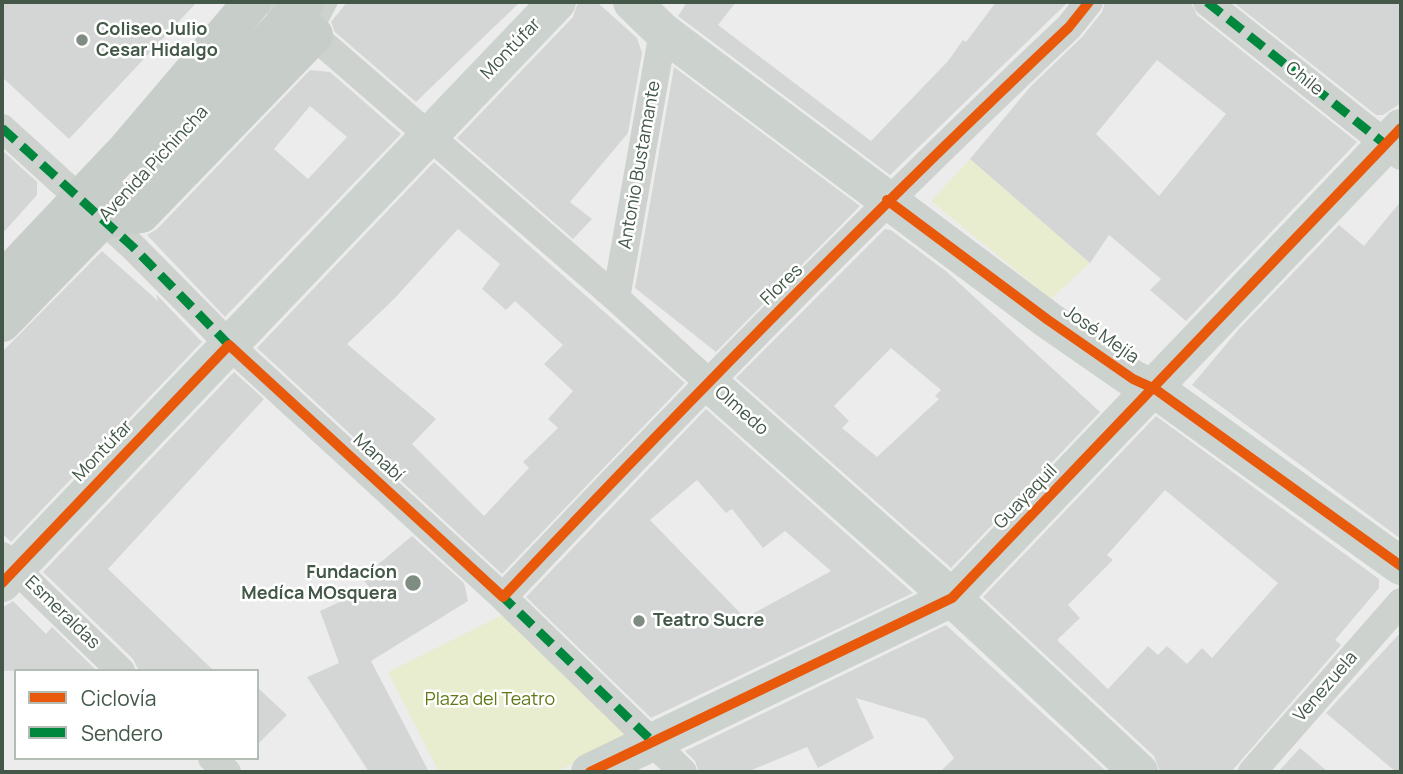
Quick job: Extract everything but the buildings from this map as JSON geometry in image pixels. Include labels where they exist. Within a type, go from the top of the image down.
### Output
[{"type":"main road","name":"Avenida Pichincha","points":[[2,323],[92,209],[138,159],[252,2]]},
{"type":"main road","name":"Avenida Pichincha","points":[[138,159],[309,18]]},
{"type":"main road","points":[[92,209],[141,214],[309,18]]},
{"type":"main road","name":"Avenida Pichincha","points":[[2,282],[92,209]]},
{"type":"street","name":"Olmedo","points":[[275,2],[309,18],[428,136],[616,298],[953,598],[1139,772]]},
{"type":"street","name":"Montúfar","points":[[6,569],[229,345],[556,2]]},
{"type":"street","name":"José Mejía","points":[[632,2],[663,32],[1048,320],[1133,379],[1155,390],[1401,566]]},
{"type":"street","name":"Flores","points":[[503,597],[708,382],[821,272],[887,200],[1069,27],[1089,2]]},
{"type":"street","name":"Chile","points":[[1207,2],[1396,143]]},
{"type":"street","name":"Antonio Bustamante","points":[[616,298],[663,32]]},
{"type":"street","name":"Manabí","points":[[2,128],[92,209],[229,345],[503,597],[653,742]]},
{"type":"street","name":"Guayaquil","points":[[590,772],[953,598],[1396,143]]},
{"type":"street","name":"Esmeraldas","points":[[6,569],[119,669]]},
{"type":"street","name":"Venezuela","points":[[1252,772],[1401,602]]},
{"type":"street","points":[[653,742],[683,772]]},
{"type":"street","points":[[214,760],[227,772]]},
{"type":"lane","points":[[309,18],[331,2]]},
{"type":"green space","points":[[970,159],[1090,263],[1051,299],[931,201]]},
{"type":"green space","name":"Plaza del Teatro","points":[[502,615],[632,734],[556,772],[439,772],[388,672]]},
{"type":"marked path","points":[[1207,2],[1386,145]]},
{"type":"marked path","points":[[2,128],[133,247],[232,348]]},
{"type":"marked path","points":[[500,594],[653,742]]},
{"type":"cycle path","points":[[2,583],[229,345],[503,597],[782,308],[924,166],[1069,27],[1089,2]]},
{"type":"cycle path","points":[[590,772],[952,598],[1401,128]]},
{"type":"cycle path","points":[[887,200],[1048,320],[1133,379],[1155,389],[1401,566]]},
{"type":"place","name":"Coliseo Julio Cesar Hidalgo","points":[[82,40]]},
{"type":"place","name":"Fundacíon Medíca MOsquera","points":[[413,583]]},
{"type":"place","name":"Teatro Sucre","points":[[639,621]]}]
